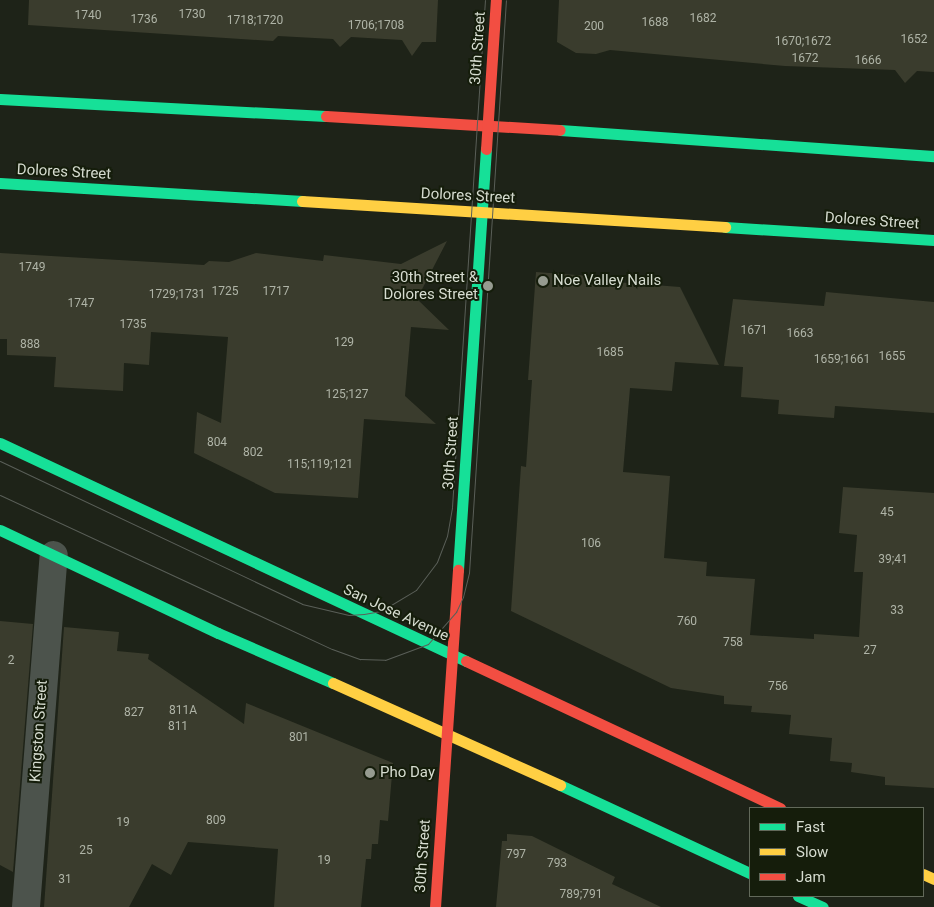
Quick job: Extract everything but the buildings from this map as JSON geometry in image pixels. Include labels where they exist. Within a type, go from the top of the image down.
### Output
[{"type":"main road","name":"30th Street","points":[[435,907],[454,657],[496,0]]},
{"type":"main road","points":[[0,99],[488,125],[934,156]]},
{"type":"main road","name":"Dolores Street","points":[[0,183],[934,240]]},
{"type":"main road","name":"San Jose Avenue","points":[[0,443],[778,807]]},
{"type":"main road","points":[[0,530],[218,633],[447,732],[749,873]]},
{"type":"main road","points":[[800,897],[823,907]]},
{"type":"street","name":"Kingston Street","points":[[26,907],[54,556]]},
{"type":"tram line","points":[[0,461],[302,604],[349,615],[364,614],[381,611],[416,590],[437,562],[447,536],[452,507],[485,0]]},
{"type":"tram line","points":[[0,495],[332,649],[360,659],[385,660],[428,644],[456,612],[463,597],[469,573],[506,0]]},
{"type":"traffic: fast","points":[[0,99],[326,116]]},
{"type":"traffic: fast","points":[[560,130],[934,156]]},
{"type":"traffic: fast","points":[[458,570],[486,149]]},
{"type":"traffic: fast","points":[[0,183],[302,201]]},
{"type":"traffic: fast","points":[[725,227],[934,240]]},
{"type":"traffic: fast","points":[[0,443],[466,661]]},
{"type":"traffic: fast","points":[[0,530],[218,633],[333,683]]},
{"type":"traffic: fast","points":[[560,785],[749,873]]},
{"type":"traffic: fast","points":[[800,897],[823,907]]},
{"type":"traffic: slow","points":[[302,201],[725,227]]},
{"type":"traffic: slow","points":[[333,683],[560,785]]},
{"type":"traffic: slow","points":[[924,874],[934,879]]},
{"type":"traffic: jam","points":[[486,149],[496,0]]},
{"type":"traffic: jam","points":[[326,116],[560,130]]},
{"type":"traffic: jam","points":[[435,907],[458,570]]},
{"type":"traffic: jam","points":[[466,661],[778,807]]},
{"type":"place","name":"Noe Valley Nails","points":[[543,281]]},
{"type":"place","name":"30th Street & Dolores Street","points":[[488,286]]},
{"type":"place","name":"Pho Day","points":[[370,773]]}]
